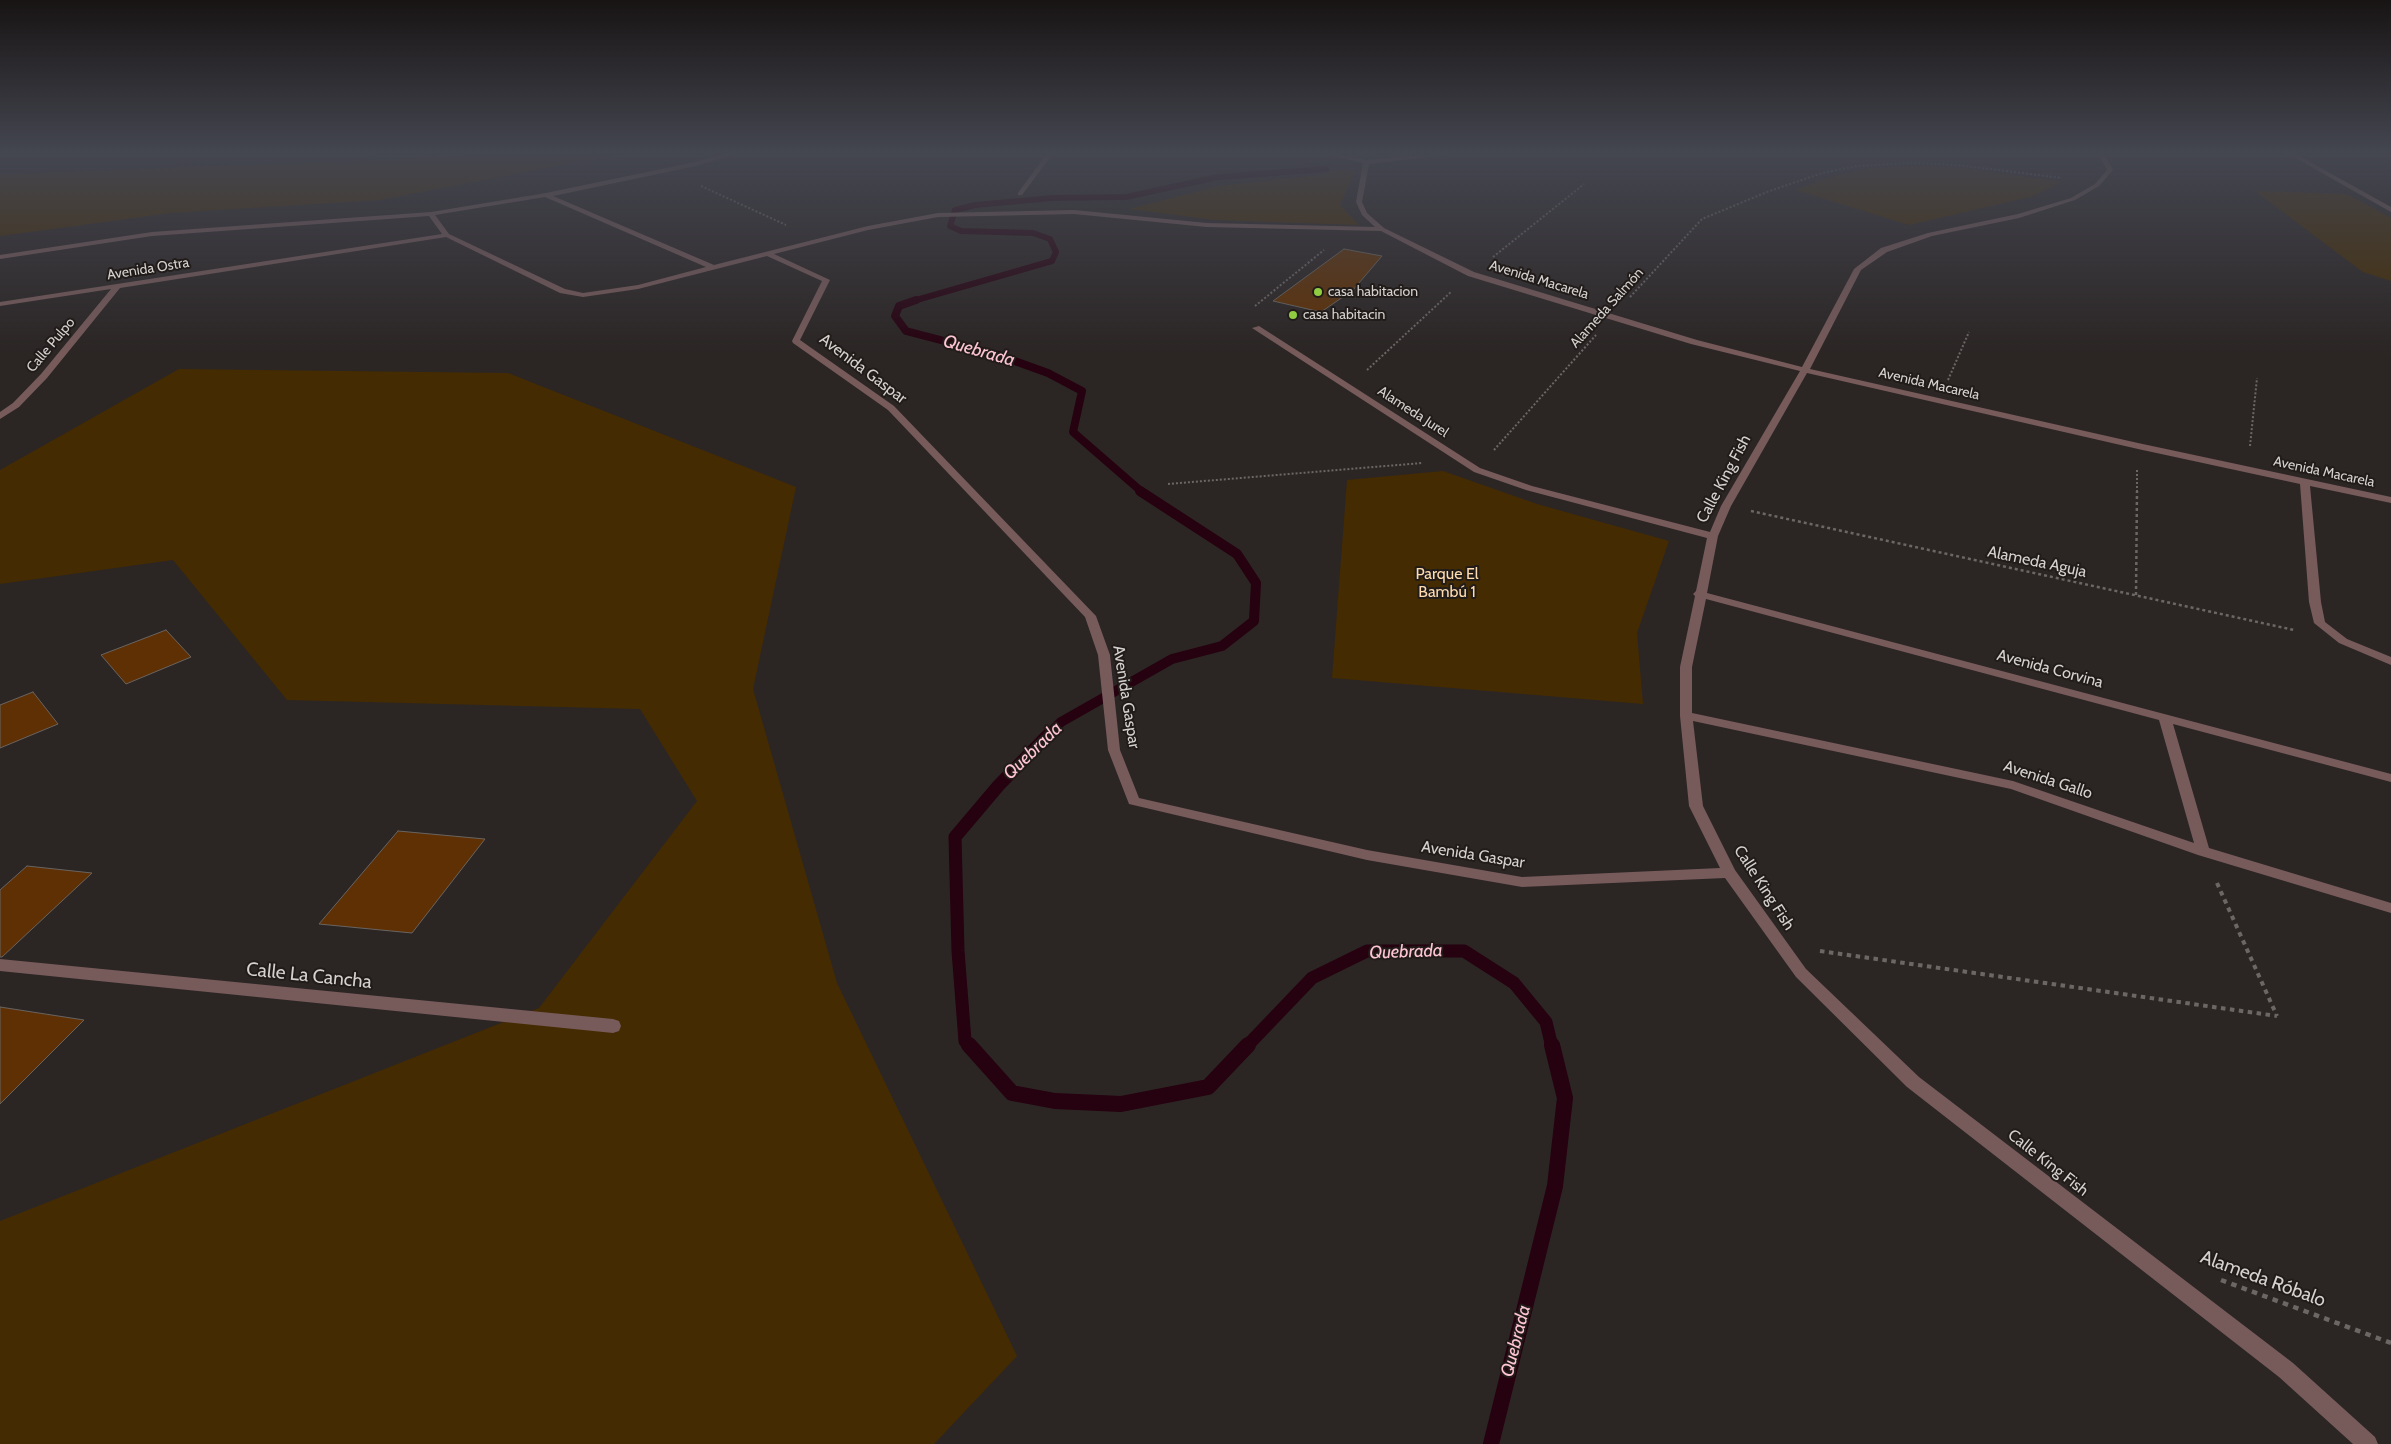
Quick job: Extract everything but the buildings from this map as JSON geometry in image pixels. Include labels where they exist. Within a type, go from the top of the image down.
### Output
[{"type":"street","points":[[0,257],[152,234],[356,219]]},
{"type":"street","name":"Avenida Macarela","points":[[435,219],[447,235],[564,291],[583,295],[638,287],[770,255],[868,228],[911,219]]},
{"type":"street","points":[[602,219],[714,268]]},
{"type":"street","name":"Avenida Macarela","points":[[1150,219],[1207,225],[1382,229],[1471,274],[1612,318],[1805,370],[2138,446],[2391,500]]},
{"type":"street","points":[[1370,219],[1382,229]]},
{"type":"street","name":"Calle King Fish","points":[[2002,219],[1930,234],[1884,250],[1858,269],[1805,370],[1726,506],[1713,536],[1699,594],[1686,668],[1686,716],[1696,806],[1729,873],[1801,973],[1914,1082],[2286,1370],[2368,1444]]},
{"type":"street","name":"Avenida Ostra","points":[[0,304],[447,235]]},
{"type":"street","name":"Avenida Gaspar","points":[[770,255],[826,280],[796,341],[891,408],[1090,616],[1104,655],[1114,750],[1134,802],[1367,855],[1522,882],[1729,873]]},
{"type":"street","name":"Calle Pulpo","points":[[0,416],[16,405],[44,376],[117,287]]},
{"type":"street","name":"Alameda Jurel","points":[[1256,328],[1350,386],[1400,421],[1477,470],[1529,488],[1713,536]]},
{"type":"street","points":[[2305,483],[2315,602],[2320,623],[2343,641],[2391,661]]},
{"type":"street","name":"Avenida Corvina","points":[[1699,594],[2164,716],[2391,778]]},
{"type":"street","name":"Avenida Gallo","points":[[1686,716],[2013,785],[2203,851],[2391,908]]},
{"type":"street","points":[[2164,716],[2203,851]]},
{"type":"street","name":"Calle La Cancha","points":[[0,965],[613,1026]]},
{"type":"path","points":[[774,219],[821,241]]},
{"type":"path","name":"Alameda Salmón","points":[[1477,470],[1702,219]]},
{"type":"path","points":[[1256,328],[1245,314],[1352,228]]},
{"type":"path","points":[[1939,401],[1969,332]]},
{"type":"path","points":[[2247,469],[2257,378]]},
{"type":"path","points":[[2136,595],[2138,446]]},
{"type":"path","points":[[1168,484],[1414,465],[1454,455]]},
{"type":"path","name":"Alameda Aguja","points":[[1726,506],[2296,630]]},
{"type":"path","points":[[1781,946],[2277,1016],[2203,851]]},
{"type":"path","name":"Alameda Róbalo","points":[[2216,1278],[2391,1343]]},
{"type":"green space","points":[[0,219],[124,219],[0,236]]},
{"type":"green space","points":[[1210,219],[1354,219],[1359,225]]},
{"type":"green space","points":[[1891,219],[1933,219],[1909,225]]},
{"type":"green space","points":[[2293,219],[2391,219],[2391,281],[2363,272]]},
{"type":"green space","points":[[179,369],[508,373],[796,487],[753,689],[837,983],[1017,1356],[934,1444],[0,1444],[0,1221],[539,1008],[697,801],[640,709],[287,700],[173,560],[0,584],[0,470]]},
{"type":"green space","name":"Parque El Bambú 1","points":[[1443,471],[1537,504],[1669,541],[1637,633],[1643,704],[1332,678],[1347,480]]},
{"type":"waterway","name":"Quebrada","points":[[914,301],[1052,261],[1056,252],[1050,239],[1033,233],[961,231],[950,226],[952,219]]},
{"type":"waterway","name":"Quebrada","points":[[914,301],[899,306],[895,316],[906,331],[998,355],[1048,373],[1082,391],[1073,432],[1142,492]]},
{"type":"waterway","name":"Quebrada","points":[[1049,734],[1061,722],[1172,659],[1222,646],[1254,621],[1256,583],[1237,554],[1140,491]]},
{"type":"waterway","name":"Quebrada","points":[[970,1047],[965,1041],[958,951],[955,837],[999,785],[1049,734]]},
{"type":"waterway","name":"Quebrada","points":[[1246,1047],[1312,978],[1367,951],[1464,951],[1514,983],[1546,1022],[1552,1047]]},
{"type":"waterway","name":"Quebrada","points":[[969,1045],[1012,1093],[1055,1101],[1121,1104],[1208,1087],[1248,1045]]},
{"type":"waterway","name":"Quebrada","points":[[1491,1444],[1555,1186],[1565,1098],[1552,1045]]},
{"type":"place","name":"casa habitacion","points":[[1318,292]]},
{"type":"place","name":"casa habitacin","points":[[1293,315]]}]
